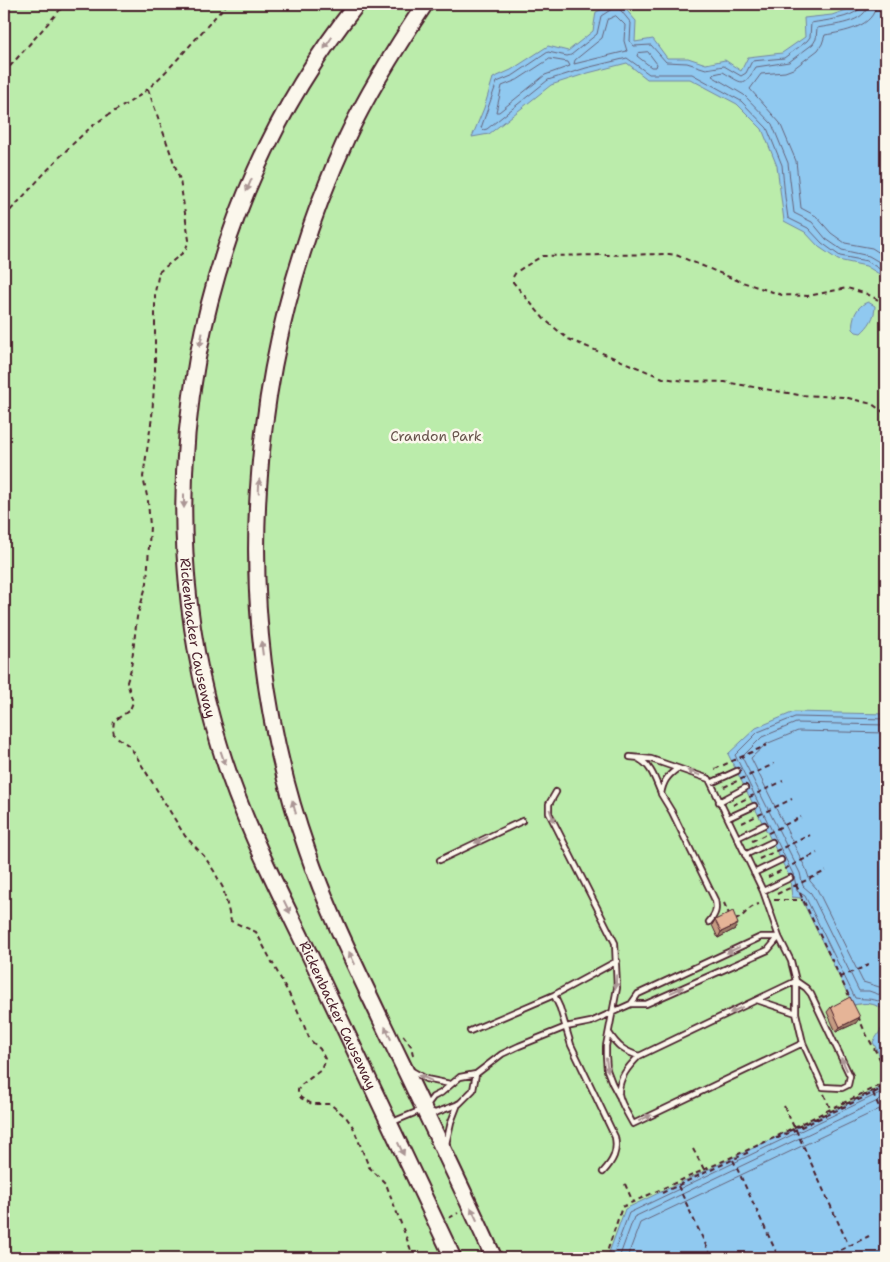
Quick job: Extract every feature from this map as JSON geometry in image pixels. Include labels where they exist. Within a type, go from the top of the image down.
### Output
[{"type":"main road","name":"Rickenbacker Causeway","points":[[357,4],[319,57],[282,117],[254,175],[225,249],[204,322],[192,386],[186,447],[184,525],[188,587],[196,643],[210,711],[228,772],[245,816],[453,1258]]},
{"type":"main road","points":[[425,4],[385,67],[348,134],[320,202],[296,272],[277,348],[260,465],[256,529],[259,611],[262,647],[273,721],[292,802],[306,848],[332,915],[494,1258]]},
{"type":"lane","points":[[710,922],[715,915],[716,907],[661,794],[652,771],[645,762],[630,756],[651,760],[709,779],[763,891],[791,961],[796,981],[796,1013],[803,1042],[822,1087],[842,1088],[848,1085],[850,1076],[811,994],[796,981]]},
{"type":"lane","points":[[661,794],[665,780],[677,769]]},
{"type":"lane","points":[[711,783],[737,771]]},
{"type":"lane","points":[[719,802],[745,788]]},
{"type":"lane","points":[[556,792],[549,804],[549,813],[615,943],[617,988],[606,1046],[607,1070],[634,1124],[803,1042]]},
{"type":"lane","points":[[728,818],[754,806]]},
{"type":"lane","points":[[440,860],[522,821]]},
{"type":"lane","points":[[737,838],[764,825]]},
{"type":"lane","points":[[745,855],[772,842]]},
{"type":"lane","points":[[754,873],[781,860]]},
{"type":"lane","points":[[763,891],[790,878]]},
{"type":"lane","points":[[389,1124],[424,1109],[433,1097],[441,1093],[450,1084],[460,1077],[476,1074],[502,1054],[566,1028],[591,1022],[631,1004],[646,1004],[768,950],[780,937]]},
{"type":"lane","points":[[631,1004],[638,994],[760,938],[780,937]]},
{"type":"lane","points":[[470,1032],[554,995],[616,961]]},
{"type":"lane","points":[[619,1096],[626,1070],[639,1056],[796,981]]},
{"type":"lane","points":[[554,995],[560,1008],[571,1046],[615,1137],[617,1145],[615,1154],[611,1163],[603,1172]]},
{"type":"lane","points":[[757,1000],[796,1013]]},
{"type":"lane","points":[[609,1033],[616,1044],[627,1052],[639,1056]]},
{"type":"lane","points":[[403,1065],[426,1079],[450,1084]]},
{"type":"lane","points":[[424,1109],[436,1113],[458,1104],[473,1090],[476,1074]]},
{"type":"lane","points":[[444,1150],[458,1104]]},
{"type":"path","points":[[4,73],[65,4]]},
{"type":"path","points":[[4,217],[41,176],[89,129],[148,89],[227,4]]},
{"type":"path","points":[[886,304],[871,296],[847,288],[808,296],[782,295],[739,281],[676,255],[669,254],[542,256],[516,272],[513,277],[513,282],[528,301],[544,319],[568,339],[663,378],[686,382],[725,382],[799,395],[844,397],[872,404],[886,414]]},
{"type":"path","points":[[715,769],[766,745]]},
{"type":"path","points":[[724,787],[774,764]]},
{"type":"path","points":[[733,805],[783,781]]},
{"type":"path","points":[[742,823],[792,799]]},
{"type":"path","points":[[752,841],[801,817]]},
{"type":"path","points":[[759,859],[810,835]]},
{"type":"path","points":[[768,877],[817,853]]},
{"type":"path","points":[[777,894],[826,871]]},
{"type":"path","points":[[796,885],[850,999]]},
{"type":"path","points":[[724,904],[733,921],[742,916],[750,907],[777,899],[804,900]]},
{"type":"path","points":[[840,977],[869,965]]},
{"type":"path","points":[[857,1015],[886,1070]]},
{"type":"path","points":[[795,1128],[873,1093],[886,1085]]},
{"type":"path","points":[[776,1138],[831,1108],[886,1085]]},
{"type":"path","points":[[604,1258],[622,1207],[776,1138],[886,1085]]},
{"type":"path","points":[[822,1087],[832,1112]]},
{"type":"path","points":[[873,1093],[886,1123]]},
{"type":"path","points":[[784,1106],[849,1246]]},
{"type":"path","points":[[693,1149],[706,1172]]},
{"type":"path","points":[[662,1193],[749,1152]]},
{"type":"path","points":[[733,1160],[779,1258]]},
{"type":"path","points":[[625,1184],[634,1202]]},
{"type":"path","points":[[678,1186],[712,1258]]},
{"type":"path","points":[[442,1221],[466,1210]]},
{"type":"path","points":[[833,1254],[869,1236]]},
{"type":"green space","name":"Crandon Park","points":[[4,4],[886,4],[886,714],[790,878],[792,897],[801,898],[854,1005],[871,1004],[886,1011],[886,1085],[607,1258],[4,1258]]},
{"type":"water","points":[[614,4],[621,4],[636,21],[635,42],[653,39],[667,58],[688,58],[706,64],[725,60],[741,71],[748,57],[782,53],[805,37],[804,18],[832,15],[863,4],[886,4],[886,278],[866,266],[838,260],[819,247],[805,232],[784,221],[777,166],[762,129],[737,104],[690,79],[647,79],[627,63],[588,73],[551,85],[489,134],[472,137],[484,108],[493,78],[511,70],[548,46],[568,51],[593,31],[596,12]]},
{"type":"water","points":[[868,302],[875,306],[873,318],[861,333],[856,332],[853,329],[854,317],[858,309]]},
{"type":"water","points":[[794,712],[886,714],[886,1011],[871,1004],[853,1005],[801,898],[792,897],[790,878],[728,754],[756,728]]},
{"type":"water","points":[[886,1015],[886,1069],[873,1042],[883,1026]]},
{"type":"water","points":[[886,1085],[886,1258],[607,1258],[625,1209]]},
{"type":"building","points":[[733,911],[738,924],[721,932],[715,920]]},
{"type":"building","points":[[850,997],[860,1017],[840,1027],[831,1007]]}]
